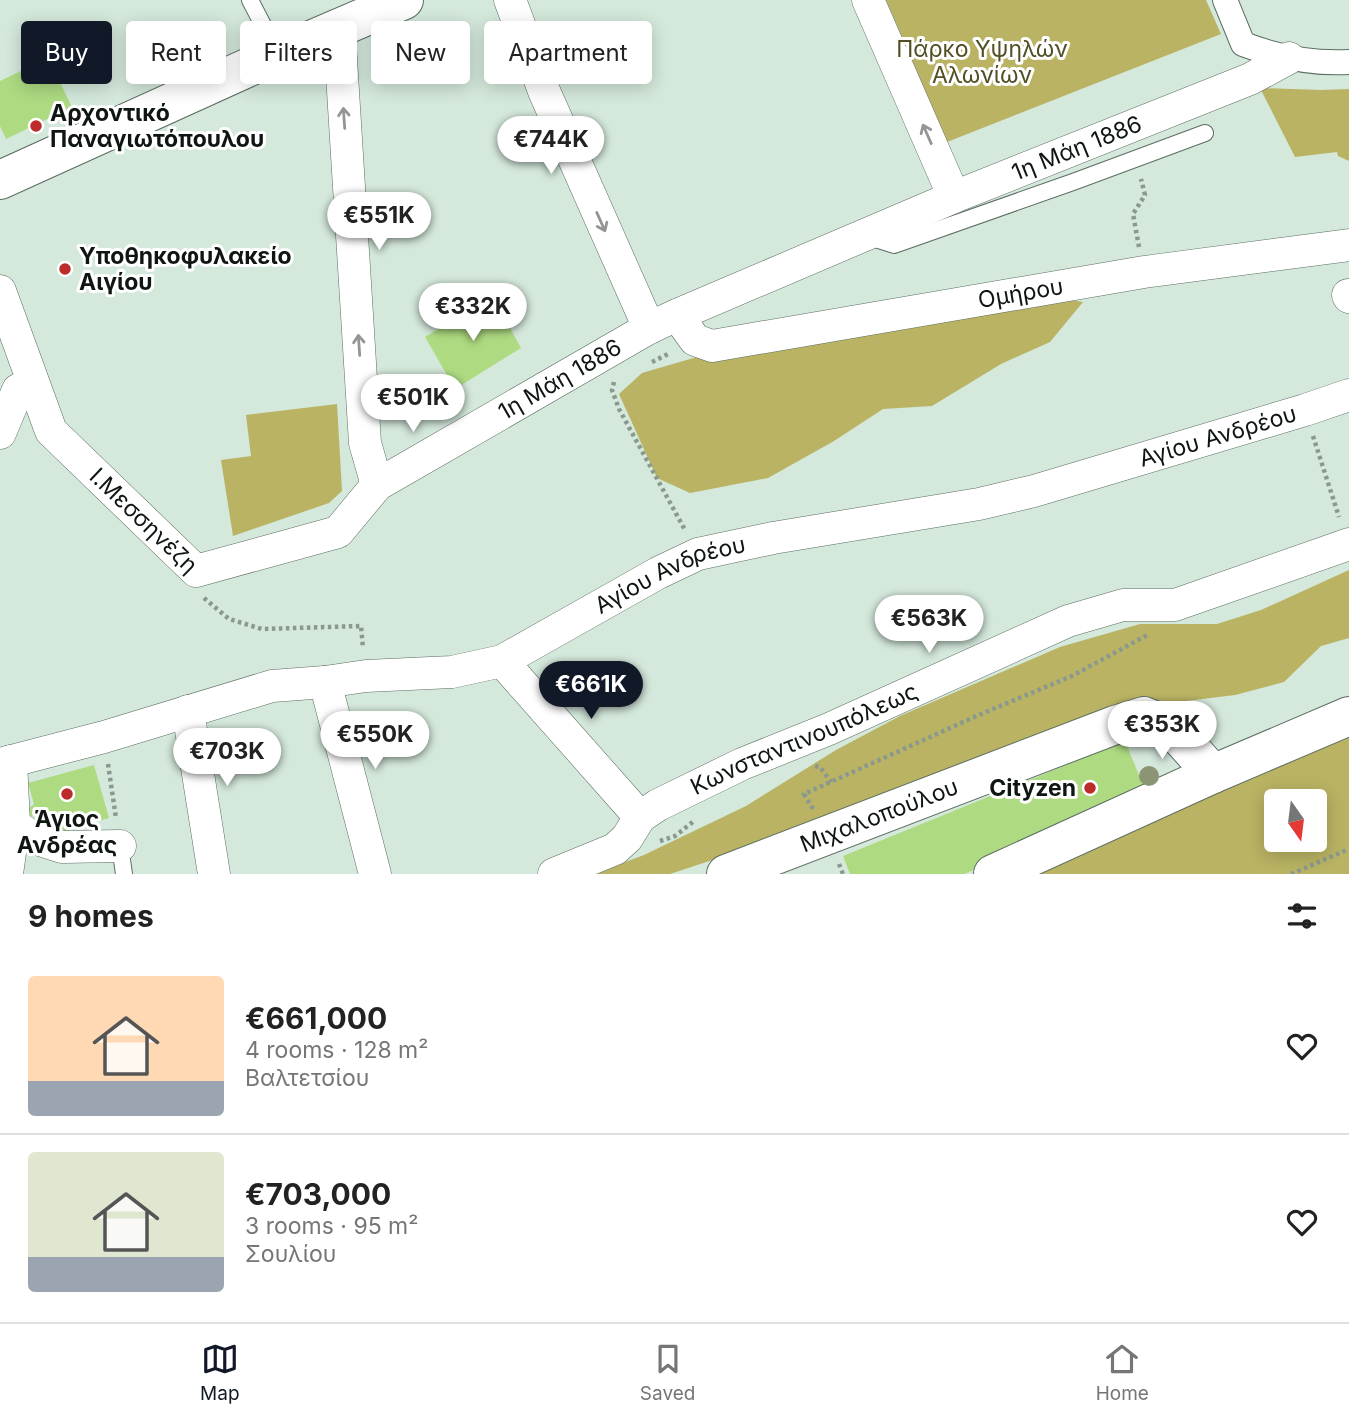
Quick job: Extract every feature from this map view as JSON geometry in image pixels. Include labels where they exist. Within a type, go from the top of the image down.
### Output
[{"type":"street","points":[[377,485],[365,443],[350,15],[404,0]]},
{"type":"street","points":[[510,0],[544,92],[649,328]]},
{"type":"street","points":[[868,0],[954,197]]},
{"type":"street","points":[[1225,0],[1244,44],[1274,54],[1320,62],[1349,62]]},
{"type":"street","name":"1η Μάη 1886","points":[[196,571],[338,532],[377,485],[649,328],[954,197],[1250,79],[1274,54]]},
{"type":"street","points":[[0,180],[240,71]]},
{"type":"street","name":"Ομήρου","points":[[695,340],[712,345],[1144,272],[1349,245]]},
{"type":"street","name":"Ι.Μεσσηνέζη","points":[[0,291],[51,431],[196,571]]},
{"type":"street","points":[[677,315],[695,340]]},
{"type":"street","points":[[0,433],[18,390],[33,383]]},
{"type":"street","name":"Αγίου Ανδρέου","points":[[5,763],[104,737],[272,686],[366,676],[452,672],[502,661],[658,573],[698,554],[773,538],[979,504],[1034,491],[1349,395]]},
{"type":"street","name":"Κωνσταντινουπόλεως","points":[[554,874],[615,849],[627,838],[640,817],[658,805],[742,764],[829,729],[1068,621],[1122,605],[1175,604],[1348,545]]},
{"type":"street","points":[[502,661],[640,817]]},
{"type":"street","points":[[325,682],[375,874]]},
{"type":"street","points":[[188,711],[214,874]]},
{"type":"street","name":"Μιχαλοπούλου","points":[[726,874],[1115,724],[1144,716],[1171,727],[1213,774]]},
{"type":"street","points":[[993,874],[1213,774],[1349,716]]},
{"type":"street","points":[[5,763],[14,824],[5,871]]},
{"type":"street","points":[[14,824],[32,837],[122,860]]},
{"type":"lane","points":[[250,0],[261,21]]},
{"type":"lane","name":"1η Μάη 1886","points":[[863,235],[894,245],[1205,133]]},
{"type":"path","points":[[1144,272],[1133,214],[1145,195]]},
{"type":"path","points":[[649,364],[695,340]]},
{"type":"path","points":[[625,376],[614,382],[612,390],[619,409],[698,554]]},
{"type":"path","points":[[1305,410],[1348,545]]},
{"type":"path","name":"Ι.Μεσσηνέζη","points":[[196,571],[192,586],[212,607],[240,623],[262,629],[361,626],[366,676]]},
{"type":"path","points":[[831,782],[1072,676],[1155,631]]},
{"type":"path","points":[[104,737],[122,860]]},
{"type":"path","points":[[1291,874],[1349,849]]},
{"type":"green space","name":"Πάρκο Υψηλών Αλωνίων","points":[[886,0],[1206,0],[1221,34],[947,142]]},
{"type":"green space","points":[[1260,88],[1349,89],[1349,161],[1338,156],[1337,152],[1295,157]]},
{"type":"green space","points":[[1065,299],[1083,302],[1050,342],[1001,364],[932,406],[883,409],[834,441],[768,478],[690,493],[657,478],[619,394],[642,373],[714,352]]},
{"type":"green space","points":[[337,404],[342,491],[329,503],[233,536],[221,460],[251,456],[246,415]]},
{"type":"green space","points":[[1349,570],[1349,638],[1321,646],[1284,682],[1235,695],[1178,702],[1138,702],[861,811],[670,874],[593,874],[644,855],[746,806],[836,750],[900,716],[1060,647],[1140,624],[1217,624],[1261,610]]},
{"type":"green space","points":[[1349,730],[1349,874],[1037,874]]},
{"type":"building","points":[[21,71],[21,84],[61,84],[72,107],[6,139],[0,126],[0,81]]},
{"type":"building","points":[[546,132],[555,153],[535,162],[525,140]]},
{"type":"building","points":[[493,297],[521,348],[455,389],[425,337]]},
{"type":"building","points":[[1125,741],[1148,797],[964,874],[850,874],[843,856]]},
{"type":"building","name":"Άγιος Ανδρέας","points":[[94,765],[109,818],[43,837],[37,817],[30,816],[29,808],[34,804],[28,783]]},
{"type":"place","name":"Αρχοντικό Παναγιωτόπουλου","points":[[36,126]]},
{"type":"place","name":"Υποθηκοφυλακείο Αιγίου","points":[[65,269]]},
{"type":"place","name":"Cityzen","points":[[1090,788]]},
{"type":"place","name":"Άγιος Ανδρέας","points":[[67,794]]}]
